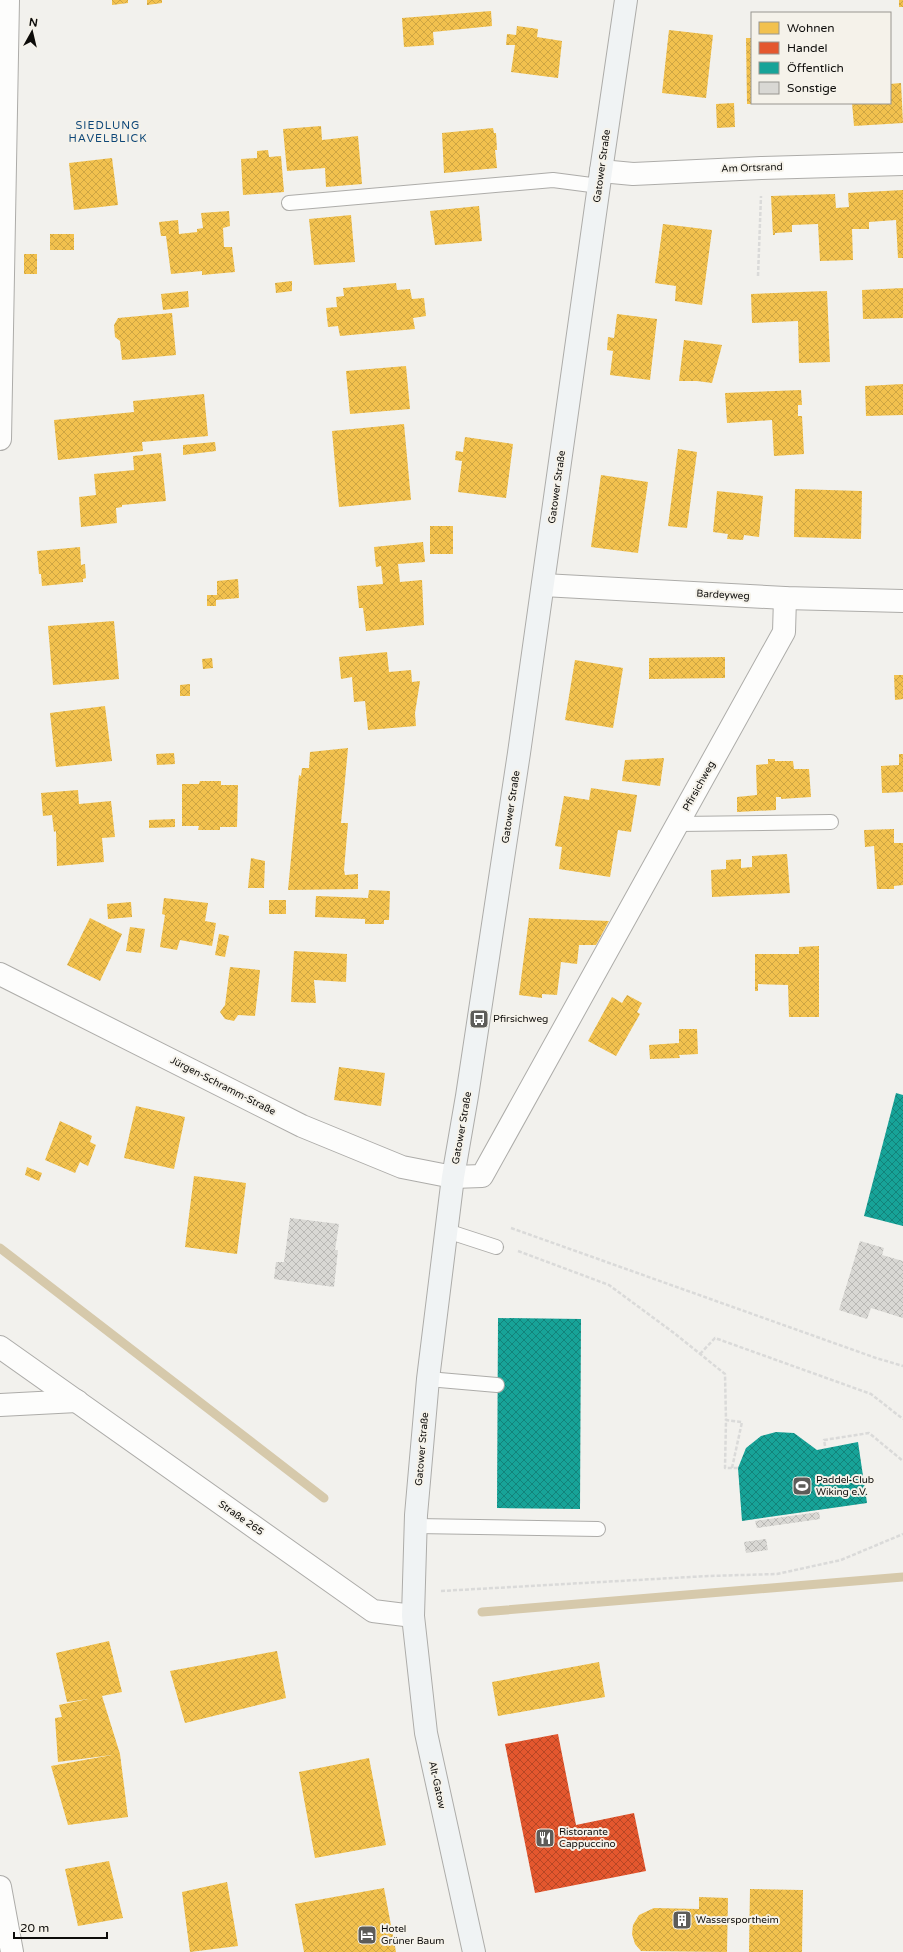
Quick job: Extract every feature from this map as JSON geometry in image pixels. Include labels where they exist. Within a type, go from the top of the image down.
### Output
[{"type":"main road","name":"Gatower Straße","points":[[413,1616],[416,1526],[428,1379],[453,1177],[468,1089],[543,585],[626,0]]},
{"type":"main road","name":"Alt-Gatow","points":[[413,1616],[426,1733],[474,1952]]},
{"type":"street","points":[[0,439],[8,0]]},
{"type":"street","name":"Am Ortsrand","points":[[600,178],[633,174],[762,168],[903,164]]},
{"type":"street","name":"Bardeyweg","points":[[543,585],[785,598],[903,601]]},
{"type":"street","name":"Pfirsichweg","points":[[453,1177],[482,1176],[784,632],[785,598]]},
{"type":"street","name":"Jürgen-Schramm-Straße","points":[[0,974],[302,1126],[402,1168],[453,1177]]},
{"type":"street","name":"Straße 265","points":[[0,1346],[373,1611],[413,1616]]},
{"type":"street","points":[[0,1405],[77,1401]]},
{"type":"street","points":[[0,1887],[12,1952]]},
{"type":"lane","points":[[289,203],[553,180],[600,178]]},
{"type":"lane","points":[[678,824],[831,822]]},
{"type":"lane","points":[[447,1231],[496,1248]]},
{"type":"lane","points":[[428,1379],[497,1385]]},
{"type":"lane","points":[[416,1526],[598,1529]]},
{"type":"path","points":[[758,276],[762,168]]},
{"type":"path","points":[[504,1225],[876,1358],[903,1366]]},
{"type":"path","points":[[513,1249],[609,1285],[725,1374],[725,1468],[738,1468]]},
{"type":"path","points":[[700,1354],[715,1338],[871,1394],[903,1419]]},
{"type":"path","points":[[726,1420],[742,1422],[732,1468]]},
{"type":"path","points":[[825,1446],[824,1440],[870,1433],[903,1461]]},
{"type":"path","points":[[436,1592],[708,1576],[778,1574],[841,1560],[903,1534]]},
{"type":"building: Wohnen","points":[[112,0],[128,0],[128,3],[112,5]]},
{"type":"building: Wohnen","points":[[147,0],[162,0],[162,3],[147,5]]},
{"type":"building: Wohnen","points":[[899,0],[903,0],[903,7],[899,7]]},
{"type":"building: Wohnen","points":[[491,11],[492,26],[433,32],[434,45],[404,47],[402,18]]},
{"type":"building: Wohnen","points":[[517,26],[538,29],[537,37],[562,41],[558,78],[511,72],[515,45],[506,45],[507,34],[516,35]]},
{"type":"building: Wohnen","points":[[669,30],[713,35],[706,98],[662,93]]},
{"type":"building: Wohnen","points":[[746,38],[751,38],[751,104],[747,104]]},
{"type":"building: Wohnen","points":[[901,83],[903,123],[854,126],[852,104],[891,104],[891,84]]},
{"type":"building: Wohnen","points":[[734,103],[735,127],[717,128],[716,104]]},
{"type":"building: Wohnen","points":[[321,126],[322,140],[358,136],[362,184],[326,187],[325,168],[287,171],[283,129]]},
{"type":"building: Wohnen","points":[[493,128],[494,133],[496,133],[497,150],[495,150],[497,168],[444,173],[442,133]]},
{"type":"building: Wohnen","points":[[268,150],[269,157],[281,156],[284,192],[243,195],[241,159],[257,158],[257,151]]},
{"type":"building: Wohnen","points":[[112,158],[118,205],[74,210],[69,163]]},
{"type":"building: Wohnen","points":[[903,190],[903,258],[898,258],[896,220],[869,222],[869,229],[852,229],[853,260],[820,261],[818,224],[792,225],[792,232],[775,233],[775,235],[773,235],[771,196],[835,194],[836,208],[849,207],[848,193]]},
{"type":"building: Wohnen","points":[[479,206],[482,241],[435,245],[430,211]]},
{"type":"building: Wohnen","points":[[229,211],[230,226],[223,228],[224,247],[232,247],[235,272],[202,275],[202,271],[171,274],[166,236],[161,236],[159,222],[178,220],[179,234],[197,232],[197,229],[203,228],[201,213]]},
{"type":"building: Wohnen","points":[[351,215],[355,262],[314,265],[309,219]]},
{"type":"building: Wohnen","points":[[663,224],[712,230],[702,305],[675,301],[676,286],[655,283]]},
{"type":"building: Wohnen","points":[[50,234],[74,234],[74,250],[50,250]]},
{"type":"building: Wohnen","points":[[24,254],[37,254],[37,274],[24,274]]},
{"type":"building: Wohnen","points":[[292,281],[292,291],[276,293],[275,283]]},
{"type":"building: Wohnen","points":[[396,283],[397,290],[410,289],[412,299],[424,298],[426,316],[413,318],[415,329],[340,336],[338,326],[328,327],[326,308],[337,307],[336,297],[344,296],[343,288]]},
{"type":"building: Wohnen","points":[[903,288],[903,318],[863,319],[862,290]]},
{"type":"building: Wohnen","points":[[188,291],[189,307],[163,310],[161,294]]},
{"type":"building: Wohnen","points":[[827,291],[830,362],[799,363],[798,321],[752,323],[751,294]]},
{"type":"building: Wohnen","points":[[172,313],[176,355],[122,360],[120,341],[115,337],[114,325],[118,318]]},
{"type":"building: Wohnen","points":[[617,314],[657,319],[650,380],[610,375],[613,351],[607,350],[608,337],[614,338]]},
{"type":"building: Wohnen","points":[[684,340],[722,345],[712,383],[679,381]]},
{"type":"building: Wohnen","points":[[406,366],[410,409],[350,414],[346,371]]},
{"type":"building: Wohnen","points":[[903,384],[903,415],[866,416],[865,386]]},
{"type":"building: Wohnen","points":[[801,390],[802,405],[798,405],[798,416],[802,416],[804,454],[774,456],[772,420],[727,423],[725,393]]},
{"type":"building: Wohnen","points":[[204,394],[208,436],[142,442],[143,451],[58,460],[54,420],[134,412],[133,401]]},
{"type":"building: Wohnen","points":[[404,424],[411,500],[339,507],[332,431]]},
{"type":"building: Wohnen","points":[[465,437],[513,444],[506,498],[458,492],[462,461],[455,460],[456,451],[463,452]]},
{"type":"building: Wohnen","points":[[215,442],[216,451],[183,455],[183,445]]},
{"type":"building: Wohnen","points":[[678,449],[697,452],[687,528],[668,526]]},
{"type":"building: Wohnen","points":[[161,453],[166,501],[122,505],[122,507],[116,508],[117,523],[81,527],[79,497],[96,495],[94,474],[134,470],[133,456]]},
{"type":"building: Wohnen","points":[[601,475],[648,482],[638,553],[591,547]]},
{"type":"building: Wohnen","points":[[795,489],[862,491],[861,539],[794,537]]},
{"type":"building: Wohnen","points":[[717,491],[763,496],[759,537],[744,535],[743,540],[727,539],[728,534],[713,532]]},
{"type":"building: Wohnen","points":[[430,526],[453,526],[453,554],[430,554]]},
{"type":"building: Wohnen","points":[[423,542],[425,562],[398,564],[400,582],[422,580],[424,625],[366,631],[363,608],[359,608],[357,586],[383,584],[381,566],[376,567],[374,547]]},
{"type":"building: Wohnen","points":[[80,547],[81,565],[85,564],[86,578],[83,579],[83,582],[42,586],[41,574],[39,574],[37,551]]},
{"type":"building: Wohnen","points":[[238,579],[239,598],[216,600],[216,606],[207,606],[207,595],[217,595],[217,581]]},
{"type":"building: Wohnen","points":[[114,621],[119,679],[53,685],[48,626]]},
{"type":"building: Wohnen","points":[[387,652],[389,672],[411,670],[412,682],[420,681],[415,713],[416,726],[368,730],[365,701],[354,702],[352,677],[341,679],[339,657]]},
{"type":"building: Wohnen","points":[[725,657],[725,678],[649,679],[649,658]]},
{"type":"building: Wohnen","points":[[212,658],[213,668],[203,669],[202,659]]},
{"type":"building: Wohnen","points":[[575,660],[623,668],[613,728],[565,720]]},
{"type":"building: Wohnen","points":[[894,675],[903,675],[903,699],[895,700]]},
{"type":"building: Wohnen","points":[[190,684],[190,696],[180,696],[180,685]]},
{"type":"building: Wohnen","points":[[105,706],[112,761],[56,767],[50,713]]},
{"type":"building: Wohnen","points":[[348,748],[341,823],[348,823],[344,870],[345,875],[358,874],[358,889],[288,890],[299,775],[301,776],[302,768],[309,768],[310,752]]},
{"type":"building: Wohnen","points":[[174,753],[175,764],[157,765],[156,754]]},
{"type":"building: Wohnen","points":[[899,754],[903,754],[903,792],[882,793],[881,766],[899,765]]},
{"type":"building: Wohnen","points":[[664,758],[660,786],[622,781],[625,760]]},
{"type":"building: Wohnen","points":[[768,759],[775,759],[775,761],[793,761],[794,769],[809,769],[811,797],[781,799],[781,797],[776,797],[776,810],[737,812],[737,797],[757,795],[756,765],[768,764]]},
{"type":"building: Wohnen","points":[[200,781],[221,781],[221,785],[238,785],[237,827],[220,827],[220,830],[198,830],[199,826],[182,826],[182,784],[199,784]]},
{"type":"building: Wohnen","points":[[591,788],[637,795],[631,832],[618,830],[610,877],[559,869],[562,847],[555,846],[564,796],[589,800]]},
{"type":"building: Wohnen","points":[[78,790],[79,804],[111,801],[115,837],[102,838],[104,862],[57,866],[56,831],[54,832],[52,815],[43,816],[41,793]]},
{"type":"building: Wohnen","points":[[175,819],[175,827],[149,828],[149,820]]},
{"type":"building: Wohnen","points":[[894,829],[894,843],[903,843],[903,885],[894,886],[894,889],[877,889],[874,846],[865,847],[864,830]]},
{"type":"building: Wohnen","points":[[787,854],[790,893],[712,897],[711,870],[726,869],[726,860],[741,859],[741,868],[752,867],[752,856]]},
{"type":"building: Wohnen","points":[[251,858],[265,861],[264,888],[248,888]]},
{"type":"building: Wohnen","points":[[369,890],[390,891],[389,920],[384,920],[384,924],[365,924],[365,919],[315,917],[316,896],[368,898]]},
{"type":"building: Wohnen","points":[[164,898],[208,903],[205,921],[216,923],[212,946],[180,940],[177,950],[160,947],[165,915],[162,914]]},
{"type":"building: Wohnen","points":[[269,900],[286,900],[286,914],[269,914]]},
{"type":"building: Wohnen","points":[[131,902],[132,917],[108,919],[107,904]]},
{"type":"building: Wohnen","points":[[90,918],[122,934],[100,981],[67,965]]},
{"type":"building: Wohnen","points":[[529,918],[609,921],[596,945],[579,945],[577,964],[561,962],[557,995],[542,994],[542,998],[519,995]]},
{"type":"building: Wohnen","points":[[130,927],[145,929],[141,953],[126,951]]},
{"type":"building: Wohnen","points":[[219,934],[229,936],[225,957],[215,955]]},
{"type":"building: Wohnen","points":[[819,946],[819,1017],[789,1017],[788,985],[758,984],[758,991],[755,991],[755,954],[799,954],[799,947]]},
{"type":"building: Wohnen","points":[[294,951],[347,954],[346,982],[314,980],[316,1003],[291,1002]]},
{"type":"building: Wohnen","points":[[230,967],[260,970],[255,1016],[238,1015],[234,1021],[225,1019],[220,1012],[225,1005]]},
{"type":"building: Wohnen","points":[[627,995],[642,1003],[637,1012],[640,1014],[616,1056],[588,1041],[612,997],[622,1003]]},
{"type":"building: Wohnen","points":[[679,1029],[697,1029],[698,1054],[679,1055],[680,1058],[650,1059],[649,1045],[679,1043]]},
{"type":"building: Wohnen","points":[[339,1067],[385,1073],[381,1106],[334,1100]]},
{"type":"building: Wohnen","points":[[136,1106],[185,1117],[174,1169],[124,1158]]},
{"type":"building: Wohnen","points":[[60,1121],[92,1136],[90,1142],[96,1145],[88,1166],[80,1162],[75,1173],[45,1160]]},
{"type":"building: Wohnen","points":[[27,1167],[42,1173],[39,1181],[25,1175]]},
{"type":"building: Wohnen","points":[[194,1176],[246,1183],[237,1254],[185,1247]]},
{"type":"building: Wohnen","points":[[109,1641],[122,1692],[102,1696],[120,1754],[128,1817],[68,1825],[51,1766],[112,1755],[58,1762],[55,1718],[62,1717],[59,1705],[88,1699],[67,1702],[56,1653]]},
{"type":"building: Wohnen","points":[[277,1651],[286,1698],[185,1723],[170,1671]]},
{"type":"building: Wohnen","points":[[599,1662],[605,1697],[498,1716],[492,1682]]},
{"type":"building: Wohnen","points":[[369,1758],[386,1845],[315,1858],[299,1772]]},
{"type":"building: Wohnen","points":[[109,1861],[123,1918],[78,1926],[65,1869]]},
{"type":"building: Wohnen","points":[[227,1882],[238,1946],[190,1952],[182,1892]]},
{"type":"building: Wohnen","points":[[384,1888],[396,1952],[304,1952],[295,1904]]},
{"type":"building: Wohnen","points":[[750,1889],[803,1890],[802,1952],[749,1952]]},
{"type":"building: Wohnen","name":"Wassersportheim","points":[[699,1897],[728,1898],[727,1952],[641,1951],[635,1944],[632,1934],[633,1925],[639,1915],[654,1908],[699,1909]]},
{"type":"building: Handel","points":[[558,1734],[576,1825],[634,1813],[646,1871],[535,1893],[505,1744]]},
{"type":"building: Öffentlich","points":[[896,1093],[903,1095],[903,1226],[864,1216]]},
{"type":"building: Öffentlich","points":[[498,1318],[581,1319],[580,1509],[497,1508]]},
{"type":"building: Öffentlich","name":"Paddel-Club Wiking e.V.","points":[[776,1432],[794,1433],[817,1450],[858,1442],[867,1503],[742,1521],[738,1468],[746,1448],[761,1436]]},
{"type":"building: Sonstige","points":[[290,1218],[339,1224],[335,1250],[338,1250],[334,1287],[274,1279],[276,1262],[284,1262]]},
{"type":"building: Sonstige","points":[[860,1241],[884,1248],[882,1255],[903,1261],[903,1318],[871,1308],[867,1319],[839,1310]]},
{"type":"building: Sonstige","points":[[819,1512],[820,1519],[757,1528],[755,1521]]},
{"type":"building: Sonstige","points":[[766,1539],[768,1550],[746,1553],[744,1542]]},
{"type":"waterway","points":[[0,1248],[324,1498]]},
{"type":"waterway","points":[[482,1612],[903,1577]]},
{"type":"place","name":"Pfirsichweg","points":[[479,1019]]},
{"type":"place","name":"Paddel-Club Wiking e.V.","points":[[802,1486]]},
{"type":"place","name":"Ristorante Cappuccino","points":[[545,1838]]},
{"type":"place","name":"Wassersportheim","points":[[682,1920]]},
{"type":"place","name":"Hotel Grüner Baum","points":[[367,1935]]},
{"type":"district","name":"SIEDLUNG HAVELBLICK","points":[[108,131]]}]
